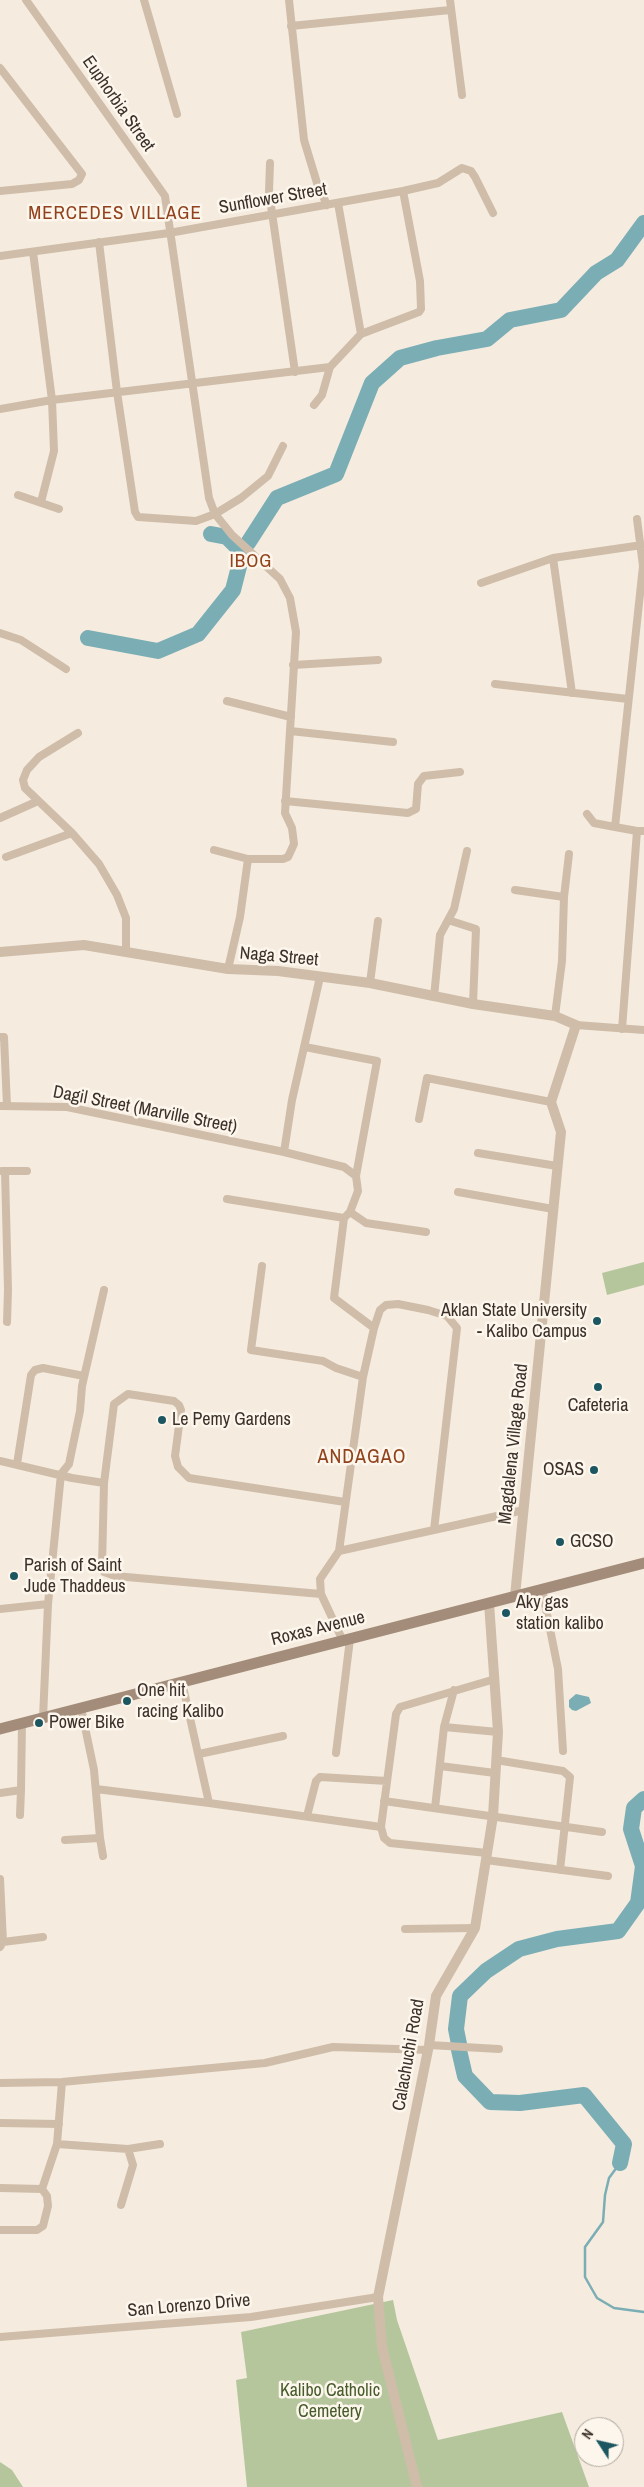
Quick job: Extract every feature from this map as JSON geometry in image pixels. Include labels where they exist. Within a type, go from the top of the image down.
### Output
[{"type":"main road","name":"Roxas Avenue","points":[[0,1729],[644,1563]]},
{"type":"street","name":"Euphorbia Street","points":[[26,0],[165,196],[208,498],[214,514]]},
{"type":"street","points":[[144,0],[177,114]]},
{"type":"street","points":[[289,0],[304,140],[317,183],[327,205]]},
{"type":"street","points":[[450,0],[462,95]]},
{"type":"street","points":[[291,26],[450,10]]},
{"type":"street","points":[[0,68],[82,174],[79,180],[72,184],[0,191]]},
{"type":"street","points":[[270,163],[269,192],[274,214],[294,372]]},
{"type":"street","name":"Sunflower Street","points":[[0,256],[170,233],[403,191],[438,183],[462,168],[472,171],[493,213]]},
{"type":"street","points":[[314,406],[322,395],[330,367],[361,334],[418,312],[423,305],[403,191]]},
{"type":"street","points":[[338,203],[361,334]]},
{"type":"street","points":[[99,242],[117,392],[135,512],[138,516],[196,521],[214,514],[241,498],[263,481],[268,476],[283,446]]},
{"type":"street","points":[[33,252],[52,400],[54,451],[40,502]]},
{"type":"street","points":[[0,408],[52,400],[330,367]]},
{"type":"street","points":[[18,494],[58,509]]},
{"type":"street","points":[[214,514],[232,536],[280,579],[290,598],[296,632],[285,801],[285,813],[294,835],[294,844],[291,852],[283,859],[248,859],[214,850]]},
{"type":"street","points":[[615,827],[643,566],[642,545],[636,519]]},
{"type":"street","points":[[481,583],[553,558],[642,545]]},
{"type":"street","points":[[553,558],[572,693]]},
{"type":"street","points":[[0,633],[21,640],[66,669]]},
{"type":"street","points":[[293,665],[378,660]]},
{"type":"street","points":[[495,684],[628,699]]},
{"type":"street","points":[[227,701],[291,717]]},
{"type":"street","points":[[290,731],[393,742]]},
{"type":"street","points":[[78,733],[39,757],[27,770],[23,780],[25,788],[72,833],[100,864],[117,895],[126,918],[126,952]]},
{"type":"street","points":[[285,801],[408,813],[416,808],[418,784],[424,776],[460,772]]},
{"type":"street","points":[[0,818],[38,801]]},
{"type":"street","points":[[587,814],[594,823],[641,831],[622,1028]]},
{"type":"street","points":[[6,857],[72,833]]},
{"type":"street","points":[[434,996],[440,935],[457,899],[467,851]]},
{"type":"street","points":[[569,854],[564,897],[562,955],[555,1016],[576,1025],[644,1030]]},
{"type":"street","points":[[228,968],[240,917],[248,859]]},
{"type":"street","points":[[515,890],[564,897]]},
{"type":"street","points":[[448,920],[476,929],[473,1004]]},
{"type":"street","points":[[370,983],[378,921]]},
{"type":"street","name":"Naga Street","points":[[0,952],[84,945],[228,968],[370,983],[473,1004],[555,1016]]},
{"type":"street","points":[[284,1152],[292,1100],[320,977]]},
{"type":"street","points":[[419,1119],[428,1078],[551,1102],[576,1025]]},
{"type":"street","points":[[2,1037],[4,1106]]},
{"type":"street","points":[[305,1048],[377,1061],[356,1176],[358,1191],[347,1215],[334,1298],[374,1328]]},
{"type":"street","name":"Magdalena Village Road","points":[[515,1596],[561,1132],[551,1102]]},
{"type":"street","name":"Dagil Street (Marville Street)","points":[[4,1106],[67,1107],[284,1152],[344,1167],[356,1176]]},
{"type":"street","points":[[478,1153],[557,1166]]},
{"type":"street","points":[[7,1322],[8,1290],[3,1242],[2,1171],[27,1171]]},
{"type":"street","points":[[458,1192],[553,1209]]},
{"type":"street","points":[[227,1199],[347,1215],[366,1223],[426,1232]]},
{"type":"street","points":[[262,1266],[251,1350],[323,1361],[336,1368],[363,1377]]},
{"type":"street","points":[[43,1718],[48,1604],[62,1474],[69,1464],[84,1376],[104,1290]]},
{"type":"street","points":[[336,1753],[347,1640],[322,1594],[320,1579],[339,1551],[363,1377],[374,1328],[380,1310],[386,1305],[398,1304],[447,1316],[457,1328],[434,1530]]},
{"type":"street","points":[[17,1464],[31,1375],[35,1370],[42,1368],[84,1376]]},
{"type":"street","points":[[322,1594],[104,1572],[101,1561],[104,1483],[114,1404],[128,1394],[174,1401],[179,1405],[181,1410],[175,1456],[178,1467],[189,1478],[345,1502]]},
{"type":"street","points":[[0,1461],[104,1483]]},
{"type":"street","points":[[339,1551],[524,1510]]},
{"type":"street","points":[[542,1589],[558,1669],[563,1750]]},
{"type":"street","name":"Calachuchi Road","points":[[417,2487],[382,2347],[378,2296],[429,2047],[438,1990],[475,1928],[493,1816],[498,1732],[496,1679],[489,1603]]},
{"type":"street","points":[[0,1608],[48,1604]]},
{"type":"street","points":[[496,1679],[400,1707],[396,1714],[384,1801],[381,1827],[384,1838],[390,1843],[486,1856],[560,1870],[608,1876]]},
{"type":"street","points":[[182,1682],[209,1803]]},
{"type":"street","points":[[435,1808],[444,1727],[454,1690]]},
{"type":"street","points":[[81,1708],[94,1770],[102,1856]]},
{"type":"street","points":[[20,1815],[22,1723]]},
{"type":"street","points":[[444,1727],[498,1732]]},
{"type":"street","points":[[199,1754],[283,1736]]},
{"type":"street","points":[[496,1760],[567,1773],[570,1777],[560,1870]]},
{"type":"street","points":[[440,1766],[495,1773]]},
{"type":"street","points":[[307,1816],[316,1781],[320,1777],[387,1781]]},
{"type":"street","points":[[96,1789],[381,1827]]},
{"type":"street","points":[[0,1793],[21,1790]]},
{"type":"street","points":[[384,1801],[602,1832]]},
{"type":"street","points":[[65,1840],[100,1838]]},
{"type":"street","points":[[0,1879],[2,1944],[43,1937]]},
{"type":"street","points":[[404,1929],[475,1928]]},
{"type":"street","points":[[0,2083],[62,2082],[265,2063],[333,2047],[499,2049]]},
{"type":"street","points":[[42,2189],[57,2144],[62,2082]]},
{"type":"street","points":[[0,2123],[59,2124]]},
{"type":"street","points":[[57,2144],[128,2149],[160,2144]]},
{"type":"street","points":[[121,2205],[133,2165],[128,2149]]},
{"type":"street","points":[[0,2188],[42,2189]]},
{"type":"street","points":[[0,2230],[41,2229],[48,2206],[47,2196],[42,2189]]},
{"type":"street","name":"San Lorenzo Drive","points":[[0,2337],[251,2317],[378,2296]]},
{"type":"green space","points":[[644,1262],[644,1285],[607,1295],[602,1273]]},
{"type":"green space","name":"Kalibo Catholic Cemetery","points":[[393,2300],[397,2320],[438,2440],[562,2412],[574,2445],[574,2467],[582,2467],[589,2487],[247,2487],[236,2380],[247,2378],[241,2332]]},
{"type":"green space","points":[[0,2462],[12,2470],[23,2487],[0,2487]]},
{"type":"water","points":[[576,1694],[589,1697],[591,1703],[576,1711],[572,1710],[569,1707],[569,1700]]},
{"type":"waterway","points":[[248,543],[277,498],[336,474],[372,383],[400,358],[437,348],[487,339],[510,320],[561,310],[596,273],[617,260],[644,223]]},
{"type":"waterway","points":[[211,534],[227,537],[243,553]]},
{"type":"waterway","points":[[88,638],[158,651],[198,634],[233,590],[243,551]]},
{"type":"waterway","points":[[459,2044],[456,2029],[460,1996],[486,1971],[519,1949],[557,1939],[618,1931],[638,1903],[643,1866],[631,1829],[634,1808],[644,1799]]},
{"type":"waterway","points":[[459,2050],[465,2076],[490,2102],[520,2103],[584,2095],[624,2144],[620,2163]]},
{"type":"waterway","points":[[620,2163],[609,2178],[605,2195],[603,2222],[585,2247],[585,2277],[597,2298],[614,2308],[644,2312]]},
{"type":"place","name":"Aklan State University - Kalibo Campus","points":[[597,1321]]},
{"type":"place","name":"Cafeteria","points":[[598,1387]]},
{"type":"place","name":"Le Pemy Gardens","points":[[162,1420]]},
{"type":"place","name":"OSAS","points":[[594,1470]]},
{"type":"place","name":"GCSO","points":[[560,1542]]},
{"type":"place","name":"Parish of Saint Jude Thaddeus","points":[[14,1576]]},
{"type":"place","name":"Aky gas station kalibo","points":[[506,1613]]},
{"type":"place","name":"One hit racing Kalibo","points":[[127,1701]]},
{"type":"place","name":"Power Bike","points":[[39,1723]]},
{"type":"district","name":"MERCEDES VILLAGE","points":[[115,214]]},
{"type":"district","name":"IBOG","points":[[251,562]]},
{"type":"district","name":"ANDAGAO","points":[[362,1458]]}]
